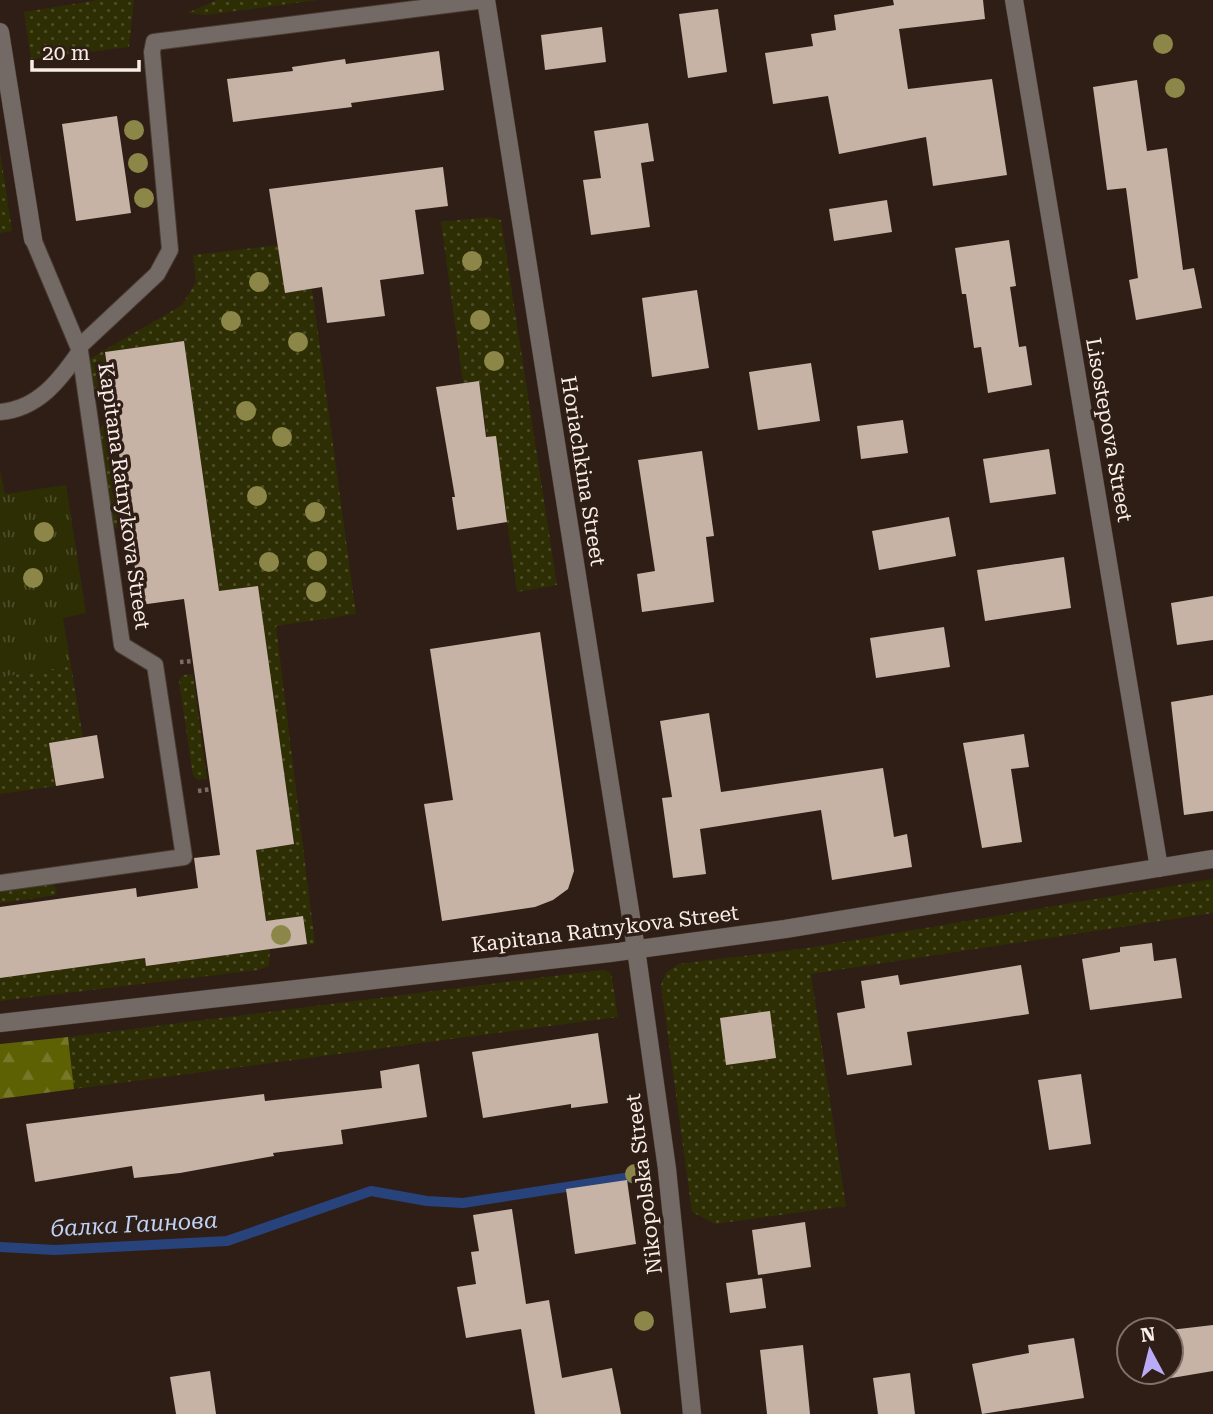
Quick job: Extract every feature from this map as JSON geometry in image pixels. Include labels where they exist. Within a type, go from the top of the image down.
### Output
[{"type":"street","name":"Horiachkina Street","points":[[486,0],[636,949]]},
{"type":"street","name":"Lisostepova Street","points":[[1014,0],[1159,869]]},
{"type":"street","points":[[0,32],[33,239]]},
{"type":"street","name":"Kapitana Ratnykova Street","points":[[0,1023],[636,949],[1213,859]]},
{"type":"street","name":"Nikopolska Street","points":[[636,949],[667,1169],[692,1414]]},
{"type":"lane","points":[[0,412],[34,401],[60,381],[79,349],[157,274],[170,250],[152,52],[154,43],[486,0]]},
{"type":"lane","name":"Kapitana Ratnykova Street","points":[[0,883],[184,857],[155,665],[122,645],[79,349],[33,239]]},
{"type":"green space","points":[[99,0],[134,0],[129,47],[31,59],[24,12]]},
{"type":"green space","points":[[217,0],[319,0],[205,15],[187,13]]},
{"type":"green space","points":[[0,151],[12,231],[0,233]]},
{"type":"green space","points":[[488,217],[501,220],[557,585],[517,592],[500,472],[487,437],[479,381],[463,383],[441,222]]},
{"type":"green space","points":[[279,245],[285,292],[312,289],[356,614],[276,626],[315,944],[270,949],[256,850],[294,844],[219,591],[184,341],[104,352],[110,400],[100,401],[94,397],[90,361],[91,358],[182,305],[196,282],[193,255]]},
{"type":"green space","points":[[112,423],[125,527],[116,528],[111,524],[99,430],[104,424]]},
{"type":"green space","points":[[0,470],[5,494],[66,485],[86,613],[63,618],[71,666],[0,677]]},
{"type":"green space","points":[[71,666],[83,737],[49,743],[56,786],[0,794],[0,677]]},
{"type":"green space","points":[[193,674],[207,779],[198,780],[193,776],[179,681],[183,675]]},
{"type":"green space","points":[[1213,879],[1213,913],[811,974],[846,1206],[715,1224],[692,1212],[661,985],[666,973],[678,964],[808,948]]},
{"type":"green space","points":[[49,882],[55,887],[57,895],[0,903],[0,889]]},
{"type":"green space","points":[[270,949],[269,966],[258,970],[0,1001],[0,978],[145,958],[147,966]]},
{"type":"green space","points":[[602,970],[610,972],[618,1017],[74,1089],[68,1037]]},
{"type":"green space","points":[[68,1037],[74,1089],[0,1099],[0,1044]]},
{"type":"building","points":[[893,0],[983,0],[985,19],[899,29],[908,89],[992,79],[1007,175],[933,186],[926,137],[839,154],[828,96],[773,104],[765,53],[813,46],[811,34],[836,30],[834,15],[894,5]]},
{"type":"building","points":[[718,9],[727,72],[688,78],[679,14]]},
{"type":"building","points":[[602,27],[606,62],[545,70],[541,35]]},
{"type":"building","points":[[439,51],[444,90],[351,103],[352,107],[233,122],[227,79],[293,71],[292,67],[345,59],[346,64]]},
{"type":"building","points":[[1137,80],[1147,151],[1167,148],[1183,270],[1194,268],[1202,308],[1136,320],[1129,280],[1138,278],[1126,188],[1107,190],[1093,87]]},
{"type":"building","points":[[117,116],[131,213],[76,221],[62,124]]},
{"type":"building","points":[[648,123],[654,161],[641,163],[650,227],[591,235],[583,180],[601,178],[594,131]]},
{"type":"building","points":[[443,167],[448,206],[415,210],[424,274],[380,280],[385,316],[327,323],[322,287],[285,293],[269,189]]},
{"type":"building","points":[[887,200],[892,232],[834,241],[829,209]]},
{"type":"building","points":[[1009,240],[1016,286],[1010,287],[1019,347],[1026,346],[1032,385],[988,393],[981,347],[974,348],[966,294],[962,294],[955,248]]},
{"type":"building","points":[[697,290],[709,368],[652,377],[642,298]]},
{"type":"building","points":[[184,341],[219,591],[258,586],[294,844],[256,850],[266,921],[303,916],[307,944],[146,966],[145,958],[0,978],[0,907],[136,888],[137,897],[198,888],[194,858],[220,855],[184,599],[140,605],[105,352]]},
{"type":"building","points":[[811,363],[820,421],[758,430],[749,372]]},
{"type":"building","points":[[479,381],[486,437],[496,436],[507,522],[457,530],[452,497],[455,497],[436,387]]},
{"type":"building","points":[[903,420],[908,453],[861,459],[857,426]]},
{"type":"building","points":[[1049,449],[1056,494],[990,503],[983,459]]},
{"type":"building","points":[[702,451],[714,536],[706,537],[714,602],[642,612],[637,574],[655,571],[638,460]]},
{"type":"building","points":[[949,517],[956,556],[879,570],[872,531]]},
{"type":"building","points":[[1064,557],[1071,608],[985,621],[977,570]]},
{"type":"building","points":[[1213,596],[1213,640],[1177,645],[1171,603]]},
{"type":"building","points":[[944,627],[950,667],[876,678],[870,638]]},
{"type":"building","points":[[540,632],[574,871],[568,889],[553,900],[535,907],[442,921],[424,804],[453,800],[430,649]]},
{"type":"building","points":[[1213,695],[1213,811],[1184,815],[1171,702]]},
{"type":"building","points":[[709,713],[721,792],[883,768],[894,837],[907,834],[912,867],[832,880],[821,810],[700,829],[706,874],[673,878],[662,798],[672,797],[660,721]]},
{"type":"building","points":[[1024,734],[1029,767],[1011,769],[1022,842],[982,848],[963,743]]},
{"type":"building","points":[[97,735],[104,778],[56,786],[49,743]]},
{"type":"building","points":[[1152,943],[1154,961],[1176,958],[1182,998],[1090,1010],[1082,959],[1120,952],[1120,947]]},
{"type":"building","points":[[1021,965],[1029,1014],[907,1032],[912,1065],[847,1075],[837,1013],[865,1008],[861,981],[898,975],[900,985]]},
{"type":"building","points":[[770,1011],[776,1058],[726,1065],[720,1018]]},
{"type":"building","points":[[598,1033],[608,1103],[571,1108],[571,1104],[483,1118],[472,1052]]},
{"type":"building","points":[[419,1064],[427,1117],[341,1130],[343,1144],[273,1153],[274,1156],[180,1173],[134,1178],[132,1166],[35,1182],[26,1124],[264,1094],[265,1101],[382,1088],[380,1071]]},
{"type":"building","points":[[1081,1074],[1091,1144],[1049,1150],[1038,1080]]},
{"type":"building","points":[[627,1180],[636,1244],[575,1254],[566,1189]]},
{"type":"building","points":[[512,1209],[526,1304],[549,1300],[562,1378],[612,1368],[621,1414],[535,1414],[521,1329],[466,1338],[457,1287],[476,1284],[471,1252],[479,1251],[473,1215]]},
{"type":"building","points":[[805,1222],[811,1267],[758,1275],[752,1230]]},
{"type":"building","points":[[762,1278],[766,1308],[730,1313],[726,1283]]},
{"type":"building","points":[[1213,1325],[1213,1371],[1185,1376],[1185,1328]]},
{"type":"building","points":[[1074,1338],[1084,1398],[982,1414],[972,1364],[1029,1353],[1028,1345]]},
{"type":"building","points":[[803,1345],[810,1414],[767,1414],[760,1350]]},
{"type":"building","points":[[210,1371],[216,1414],[176,1414],[170,1377]]},
{"type":"building","points":[[910,1373],[915,1414],[878,1414],[873,1378]]},
{"type":"waterway","name":"балка Гаинова","points":[[0,1247],[55,1250],[227,1241],[371,1191],[427,1201],[463,1203],[637,1176]]}]
